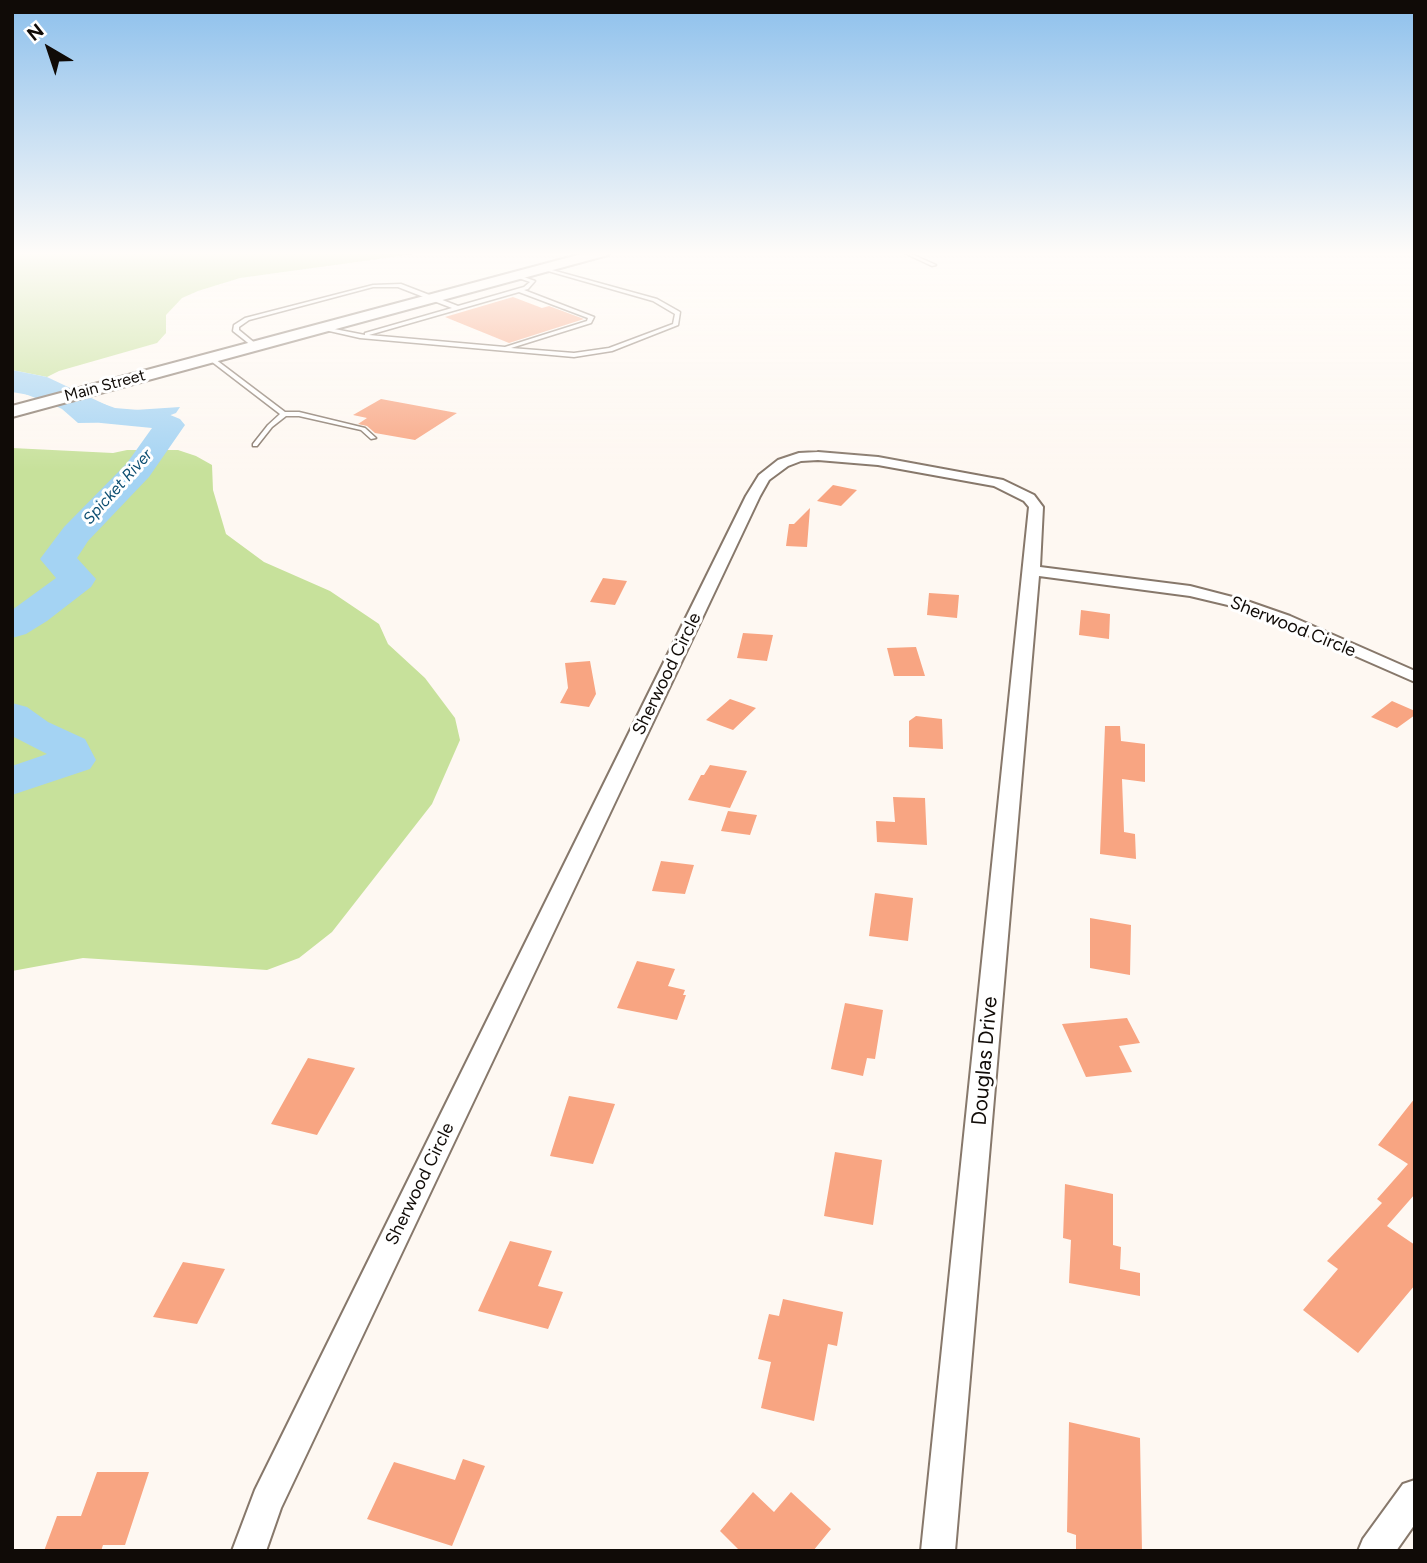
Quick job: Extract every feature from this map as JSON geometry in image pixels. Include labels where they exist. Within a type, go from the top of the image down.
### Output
[{"type":"main road","name":"Main Street","points":[[12,412],[330,325]]},
{"type":"street","name":"Sherwood Circle","points":[[249,1551],[267,1503],[747,509],[764,478],[783,463],[799,457],[818,456],[878,461],[998,483],[1023,494],[1036,507],[1032,571],[1190,591],[1226,600],[1284,619],[1415,677]]},
{"type":"street","name":"Douglas Drive","points":[[938,1551],[1032,571]]},
{"type":"street","points":[[1374,1551],[1415,1496]]},
{"type":"lane","points":[[238,325],[236,331],[254,345]]},
{"type":"lane","points":[[360,335],[397,325]]},
{"type":"lane","points":[[504,349],[580,325]]},
{"type":"lane","points":[[318,328],[360,335],[574,355],[611,350],[675,325]]},
{"type":"lane","points":[[209,357],[284,414],[299,414],[363,429],[373,438]]},
{"type":"lane","points":[[255,445],[284,414]]},
{"type":"green space","points":[[12,325],[166,325],[166,333],[157,343],[59,371],[47,377],[12,370]]},
{"type":"green space","points":[[12,448],[113,453],[127,450],[178,450],[212,465],[213,490],[226,534],[264,562],[330,591],[379,624],[388,644],[425,678],[455,718],[460,740],[432,804],[332,932],[299,958],[267,970],[83,958],[12,971]]},
{"type":"water","points":[[12,370],[47,377],[119,411],[180,407],[176,413],[152,422],[78,423],[62,409],[35,396],[12,392]]},
{"type":"building","points":[[465,325],[565,325],[509,343]]},
{"type":"building","points":[[381,399],[457,413],[415,440],[375,433],[367,426],[358,424],[367,418],[353,415]]},
{"type":"building","points":[[833,485],[857,490],[841,506],[817,501]]},
{"type":"building","points":[[810,508],[807,547],[786,546],[789,524],[794,524]]},
{"type":"building","points":[[603,578],[627,581],[615,605],[590,602]]},
{"type":"building","points":[[929,593],[959,595],[957,618],[927,615]]},
{"type":"building","points":[[1081,610],[1110,614],[1109,639],[1079,635]]},
{"type":"building","points":[[743,633],[773,635],[767,661],[737,658]]},
{"type":"building","points":[[916,647],[925,676],[894,676],[887,648]]},
{"type":"building","points":[[590,661],[596,694],[589,707],[560,703],[568,688],[565,663]]},
{"type":"building","points":[[730,699],[756,708],[733,730],[706,720]]},
{"type":"building","points":[[1392,701],[1415,711],[1415,715],[1397,728],[1371,717]]},
{"type":"building","points":[[916,716],[942,719],[943,749],[909,747],[909,721]]},
{"type":"building","points":[[1105,726],[1120,726],[1121,741],[1145,744],[1145,782],[1122,779],[1124,832],[1135,834],[1136,859],[1100,854]]},
{"type":"building","points":[[710,765],[747,771],[730,808],[688,800],[701,775],[704,775]]},
{"type":"building","points":[[893,797],[925,798],[927,845],[877,842],[876,821],[895,822]]},
{"type":"building","points":[[728,811],[757,815],[750,835],[721,831]]},
{"type":"building","points":[[661,861],[694,865],[685,894],[652,891]]},
{"type":"building","points":[[875,893],[913,898],[908,941],[869,936]]},
{"type":"building","points":[[1090,918],[1131,925],[1130,975],[1090,968]]},
{"type":"building","points":[[637,961],[675,969],[668,986],[685,990],[683,995],[686,995],[677,1020],[617,1008]]},
{"type":"building","points":[[845,1003],[883,1010],[875,1059],[867,1058],[863,1076],[831,1069]]},
{"type":"building","points":[[1127,1018],[1140,1043],[1119,1046],[1132,1072],[1086,1077],[1062,1024]]},
{"type":"building","points":[[308,1058],[355,1068],[317,1135],[271,1124]]},
{"type":"building","points":[[569,1096],[615,1104],[593,1164],[550,1156]]},
{"type":"building","points":[[1415,1098],[1415,1194],[1387,1226],[1415,1245],[1415,1285],[1358,1353],[1303,1310],[1338,1269],[1327,1261],[1382,1203],[1377,1199],[1408,1164],[1378,1145]]},
{"type":"building","points":[[835,1152],[882,1160],[873,1225],[824,1216]]},
{"type":"building","points":[[1065,1184],[1113,1194],[1113,1245],[1121,1247],[1120,1269],[1140,1273],[1140,1296],[1069,1283],[1071,1240],[1063,1238]]},
{"type":"building","points":[[510,1241],[552,1251],[538,1286],[563,1292],[548,1329],[478,1311]]},
{"type":"building","points":[[183,1262],[225,1269],[197,1324],[153,1317]]},
{"type":"building","points":[[783,1299],[843,1312],[837,1346],[828,1344],[814,1421],[761,1408],[771,1362],[758,1359],[769,1314],[779,1316]]},
{"type":"building","points":[[1069,1422],[1140,1438],[1142,1551],[1076,1551],[1076,1535],[1067,1532]]},
{"type":"building","points":[[463,1459],[485,1466],[452,1546],[367,1519],[394,1462],[455,1480]]},
{"type":"building","points":[[97,1472],[149,1472],[125,1545],[103,1545],[101,1551],[44,1551],[57,1516],[81,1516]]},
{"type":"building","points":[[753,1492],[774,1512],[791,1492],[831,1529],[813,1551],[740,1551],[720,1531]]},
{"type":"waterway","name":"Spicket River","points":[[12,379],[111,417],[153,418],[170,425],[138,470],[76,534],[58,559],[78,579],[34,613],[12,626]]},
{"type":"waterway","name":"Spicket River","points":[[12,716],[33,731],[69,748],[74,760],[12,781]]}]
